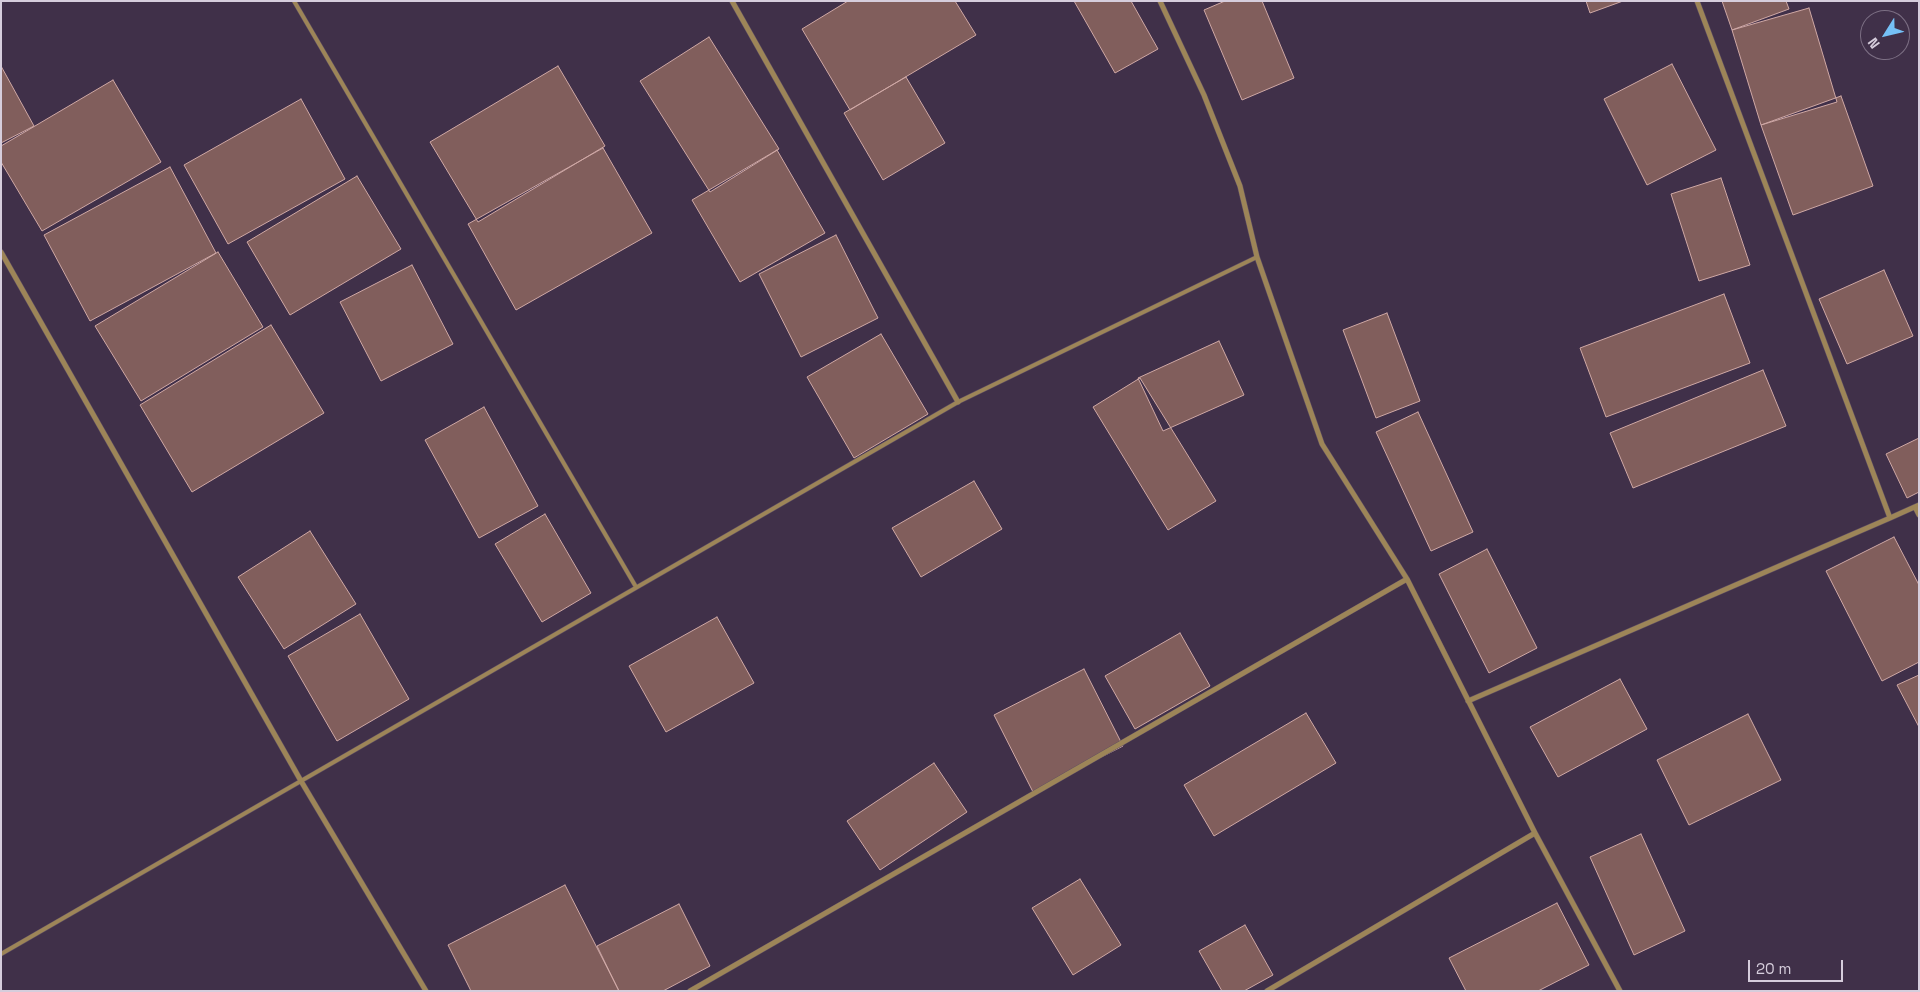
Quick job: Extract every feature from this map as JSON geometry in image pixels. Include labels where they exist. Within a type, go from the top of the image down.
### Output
[{"type":"street","points":[[732,1],[958,402]]},
{"type":"street","points":[[1160,1],[1204,95],[1240,186],[1257,257],[1322,444],[1407,579],[1534,833],[1620,991]]},
{"type":"street","points":[[1697,1],[1890,518]]},
{"type":"street","points":[[1,252],[301,781],[426,991]]},
{"type":"street","points":[[1468,701],[1917,506],[1919,514]]},
{"type":"street","points":[[690,991],[1407,579]]},
{"type":"street","points":[[1267,991],[1534,833]]},
{"type":"lane","points":[[294,1],[636,588]]},
{"type":"lane","points":[[1,954],[958,402],[1257,257]]},
{"type":"building","points":[[848,1],[955,1],[976,35],[850,110],[802,29]]},
{"type":"building","points":[[1074,1],[1131,1],[1158,49],[1115,73]]},
{"type":"building","points":[[1225,1],[1262,1],[1294,78],[1242,100],[1204,10]]},
{"type":"building","points":[[1586,1],[1623,1],[1590,13]]},
{"type":"building","points":[[1722,1],[1786,1],[1789,9],[1732,30]]},
{"type":"building","points":[[1809,8],[1837,102],[1761,125],[1732,30]]},
{"type":"building","points":[[709,37],[779,149],[710,192],[640,81]]},
{"type":"building","points":[[1672,64],[1716,150],[1647,185],[1604,99]]},
{"type":"building","points":[[1,66],[34,126],[1,143]]},
{"type":"building","points":[[558,66],[605,146],[478,222],[430,142]]},
{"type":"building","points":[[906,77],[945,143],[883,180],[844,113]]},
{"type":"building","points":[[113,80],[161,162],[42,231],[1,162],[1,146]]},
{"type":"building","points":[[1841,96],[1873,186],[1793,215],[1761,125]]},
{"type":"building","points":[[301,99],[345,179],[228,244],[184,165]]},
{"type":"building","points":[[603,148],[652,233],[516,310],[468,224]]},
{"type":"building","points":[[777,150],[825,233],[740,282],[692,200]]},
{"type":"building","points":[[170,167],[216,253],[90,321],[44,235]]},
{"type":"building","points":[[357,176],[401,249],[290,315],[247,242]]},
{"type":"building","points":[[1721,178],[1750,265],[1699,281],[1671,194]]},
{"type":"building","points":[[836,235],[878,318],[801,357],[759,274]]},
{"type":"building","points":[[218,252],[263,327],[141,401],[95,326]]},
{"type":"building","points":[[412,265],[453,344],[381,381],[340,302]]},
{"type":"building","points":[[1884,270],[1913,336],[1847,364],[1819,299]]},
{"type":"building","points":[[1724,294],[1750,363],[1606,417],[1580,348]]},
{"type":"building","points":[[1387,313],[1420,401],[1376,418],[1343,330]]},
{"type":"building","points":[[271,325],[324,413],[192,492],[140,405]]},
{"type":"building","points":[[881,334],[928,414],[854,458],[807,377]]},
{"type":"building","points":[[1219,341],[1244,395],[1163,431],[1138,378]]},
{"type":"building","points":[[1763,370],[1786,426],[1633,488],[1610,433]]},
{"type":"building","points":[[1140,378],[1216,501],[1168,530],[1093,407]]},
{"type":"building","points":[[484,407],[538,506],[479,538],[425,440]]},
{"type":"building","points":[[1418,412],[1473,532],[1431,551],[1376,432]]},
{"type":"building","points":[[1919,438],[1919,492],[1907,498],[1886,454]]},
{"type":"building","points":[[974,481],[1002,529],[921,577],[892,528]]},
{"type":"building","points":[[545,514],[591,593],[542,622],[495,544]]},
{"type":"building","points":[[310,531],[356,604],[284,649],[238,577]]},
{"type":"building","points":[[1894,537],[1919,585],[1919,662],[1882,681],[1826,571]]},
{"type":"building","points":[[1487,549],[1537,648],[1489,673],[1439,574]]},
{"type":"building","points":[[360,614],[409,699],[337,741],[288,656]]},
{"type":"building","points":[[717,617],[754,683],[666,732],[629,666]]},
{"type":"building","points":[[1180,633],[1210,686],[1135,729],[1105,676]]},
{"type":"building","points":[[1084,669],[1123,746],[1033,792],[994,715]]},
{"type":"building","points":[[1919,675],[1919,727],[1897,685]]},
{"type":"building","points":[[1620,679],[1647,729],[1558,777],[1530,727]]},
{"type":"building","points":[[1306,713],[1336,763],[1214,836],[1184,785]]},
{"type":"building","points":[[1748,714],[1781,780],[1689,825],[1657,760]]},
{"type":"building","points":[[934,763],[967,812],[880,870],[847,821]]},
{"type":"building","points":[[1641,834],[1685,931],[1634,955],[1590,857]]},
{"type":"building","points":[[1080,879],[1121,945],[1073,975],[1032,908]]},
{"type":"building","points":[[565,885],[619,991],[471,991],[448,945]]},
{"type":"building","points":[[1557,903],[1589,965],[1538,991],[1466,991],[1449,958]]},
{"type":"building","points":[[679,904],[710,966],[663,991],[619,991],[597,946]]},
{"type":"building","points":[[1245,925],[1273,975],[1244,991],[1222,991],[1199,951]]}]
